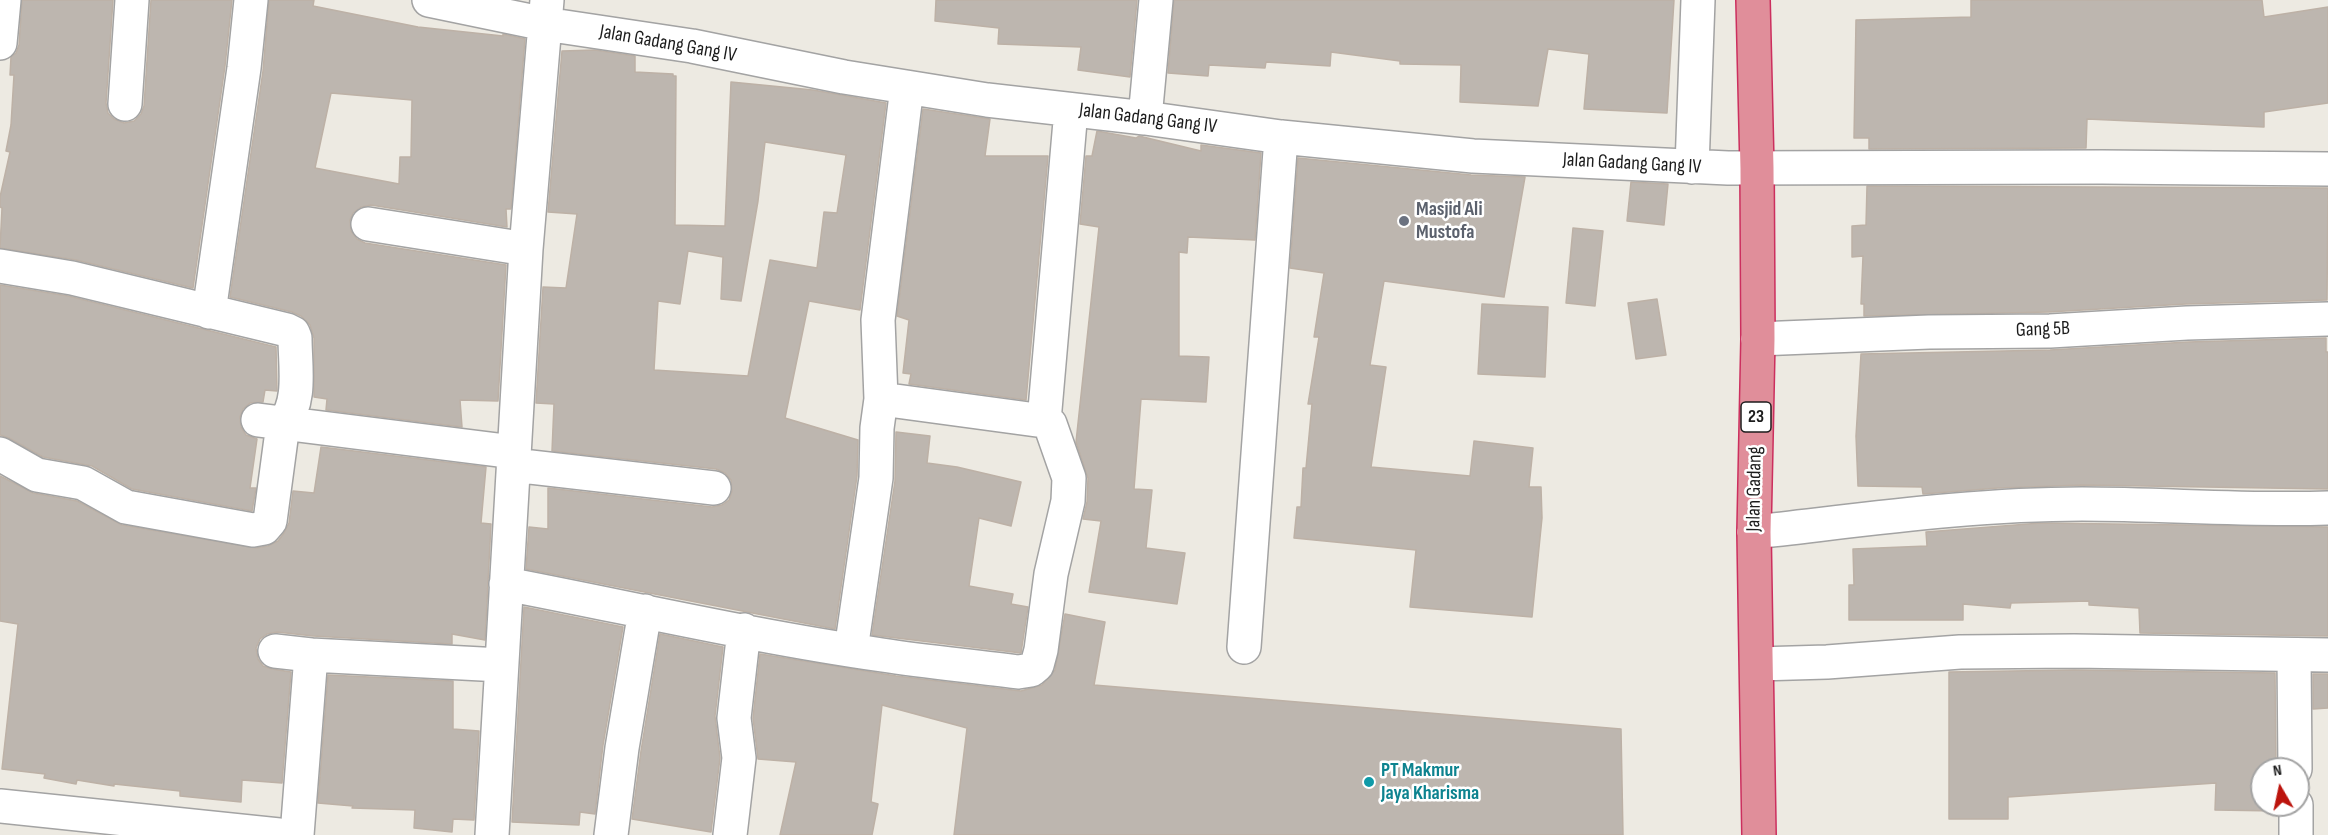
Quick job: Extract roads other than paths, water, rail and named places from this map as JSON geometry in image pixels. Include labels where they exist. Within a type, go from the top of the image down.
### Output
[{"type":"highway","name":"Jalan Gadang","points":[[1752,0],[1757,168],[1758,339],[1754,532],[1758,664],[1759,835]]},
{"type":"street","points":[[0,43],[3,0]]},
{"type":"street","points":[[125,104],[132,0]]},
{"type":"street","points":[[209,312],[243,79],[251,0]]},
{"type":"street","name":"Jalan Gadang Gang IV","points":[[429,0],[546,12],[692,46],[844,77],[987,100],[1145,117],[1281,137],[1473,156],[1757,168],[2328,169]]},
{"type":"street","points":[[1145,117],[1156,0]]},
{"type":"street","points":[[1692,167],[1698,0]]},
{"type":"street","points":[[492,835],[526,249],[546,12]]},
{"type":"street","points":[[850,650],[876,478],[877,428],[881,399],[878,320],[907,87]]},
{"type":"street","points":[[1044,421],[1071,110]]},
{"type":"street","points":[[1244,647],[1281,137]]},
{"type":"street","points":[[368,224],[526,249]]},
{"type":"street","points":[[0,266],[72,278],[293,333],[296,338],[295,403],[291,414],[271,422]]},
{"type":"street","name":"Gang 5B","points":[[1758,339],[1929,332],[2050,331],[2187,323],[2328,319]]},
{"type":"street","points":[[506,584],[850,650],[1018,672],[1035,668],[1041,650],[1051,574],[1066,514],[1069,491],[1069,478],[1053,429],[1044,421],[881,399]]},
{"type":"street","points":[[271,422],[714,488]]},
{"type":"street","points":[[0,454],[37,476],[83,483],[126,507],[253,530],[264,528],[270,521],[271,422]]},
{"type":"street","points":[[1754,532],[1978,507],[2082,504],[2266,510],[2328,508]]},
{"type":"street","points":[[611,835],[622,748],[645,611]]},
{"type":"street","points":[[730,835],[739,758],[734,718],[744,630]]},
{"type":"street","points":[[275,651],[501,665]]},
{"type":"street","points":[[1758,664],[1827,662],[1960,652],[2328,655]]},
{"type":"street","points":[[297,835],[312,655]]},
{"type":"street","points":[[2294,655],[2295,757]]},
{"type":"street","points":[[0,806],[94,826],[279,835]]},
{"type":"street","points":[[2296,817],[2296,835]]},
{"type":"place","name":"Masjid Ali Mustofa","points":[[1404,221]]},
{"type":"place","name":"PT Makmur Jaya Kharisma","points":[[1369,782]]}]
